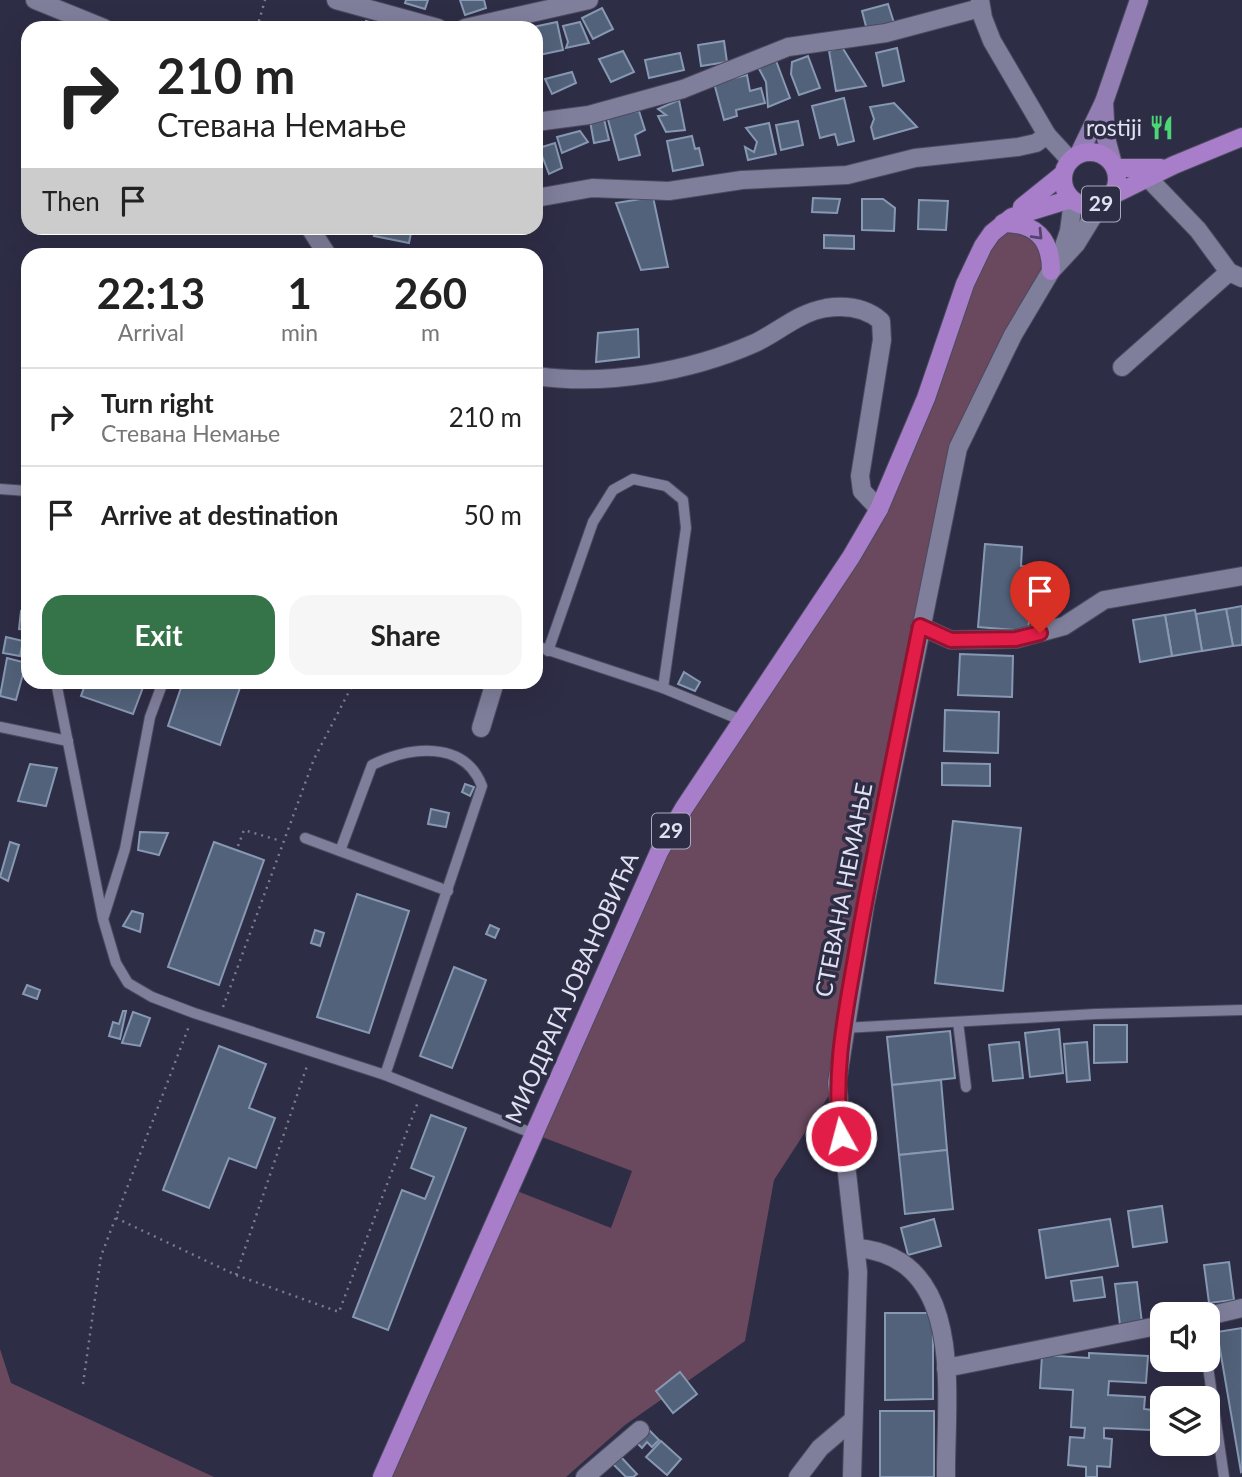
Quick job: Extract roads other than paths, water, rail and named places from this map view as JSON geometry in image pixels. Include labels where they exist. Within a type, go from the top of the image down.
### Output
[{"type":"main road","points":[[1071,163],[1104,102],[1139,0]]},
{"type":"main road","points":[[1104,102],[1107,138],[1114,166],[1148,169],[1174,164]]},
{"type":"main road","name":"29","points":[[1106,200],[1117,181],[1114,166],[1099,153],[1071,163],[1064,189],[1072,200],[1086,206],[1106,200],[1174,164],[1242,137]]},
{"type":"main road","name":"МИОДРАГА ЈОВАНОВИЋА","points":[[382,1477],[659,852],[741,720],[851,557],[879,509],[926,398],[969,275],[983,246],[1007,220],[1071,163]]},
{"type":"main road","name":"29","points":[[1007,220],[1040,206],[1072,200]]},
{"type":"main road","points":[[1007,220],[1027,225],[1042,236],[1054,268]]},
{"type":"street","points":[[35,0],[87,21]]},
{"type":"street","points":[[336,0],[412,21]]},
{"type":"street","points":[[496,21],[589,0]]},
{"type":"street","points":[[543,121],[589,114],[683,89],[788,47],[886,33],[982,3],[988,33],[1046,135],[1071,163]]},
{"type":"street","points":[[543,197],[592,188],[669,191],[742,180],[847,175],[915,158],[1031,145],[1046,135]]},
{"type":"street","points":[[1122,367],[1236,275],[1148,178]]},
{"type":"street","points":[[1054,268],[1067,237],[1072,200]]},
{"type":"street","name":"СТЕВАНА НЕМАЊЕ","points":[[852,1477],[857,1248],[836,1101],[843,1028],[920,626],[954,462],[963,433],[1013,335],[1054,268],[1086,232],[1106,200]]},
{"type":"street","points":[[543,376],[593,377],[670,370],[748,345],[807,313],[851,308],[871,313],[881,321],[882,340],[860,476],[862,491],[879,509]]},
{"type":"street","points":[[920,626],[951,640],[1016,639],[1065,626],[1104,600],[1242,576]]},
{"type":"street","points":[[481,728],[493,689]]},
{"type":"street","points":[[857,1248],[885,1251],[922,1283],[938,1313],[946,1368],[946,1477]]},
{"type":"street","points":[[1220,1313],[1242,1308]]},
{"type":"street","points":[[946,1368],[1150,1327]]},
{"type":"street","points":[[798,1477],[820,1448],[853,1420]]},
{"type":"street","points":[[584,1477],[640,1430]]},
{"type":"lane","points":[[548,651],[593,522],[613,490],[633,479],[658,484],[683,500],[686,528],[663,688]]},
{"type":"lane","points":[[0,489],[21,490]]},
{"type":"lane","points":[[543,649],[663,688],[741,720]]},
{"type":"lane","points":[[57,689],[103,919],[116,963],[128,983],[152,997],[194,1013],[312,1049],[423,1089],[534,1134]]},
{"type":"lane","points":[[103,919],[125,849],[150,717],[160,689]]},
{"type":"lane","points":[[0,727],[68,741]]},
{"type":"lane","points":[[340,851],[372,765],[394,754],[431,749],[459,757],[476,772],[482,786],[385,1075]]},
{"type":"lane","points":[[305,838],[448,891]]},
{"type":"lane","points":[[843,1028],[1242,1010]]},
{"type":"lane","points":[[958,1022],[967,1087]]},
{"type":"lane","points":[[1209,1372],[1224,1477]]},
{"type":"place","name":"rostiji","points":[[1162,128]]}]
